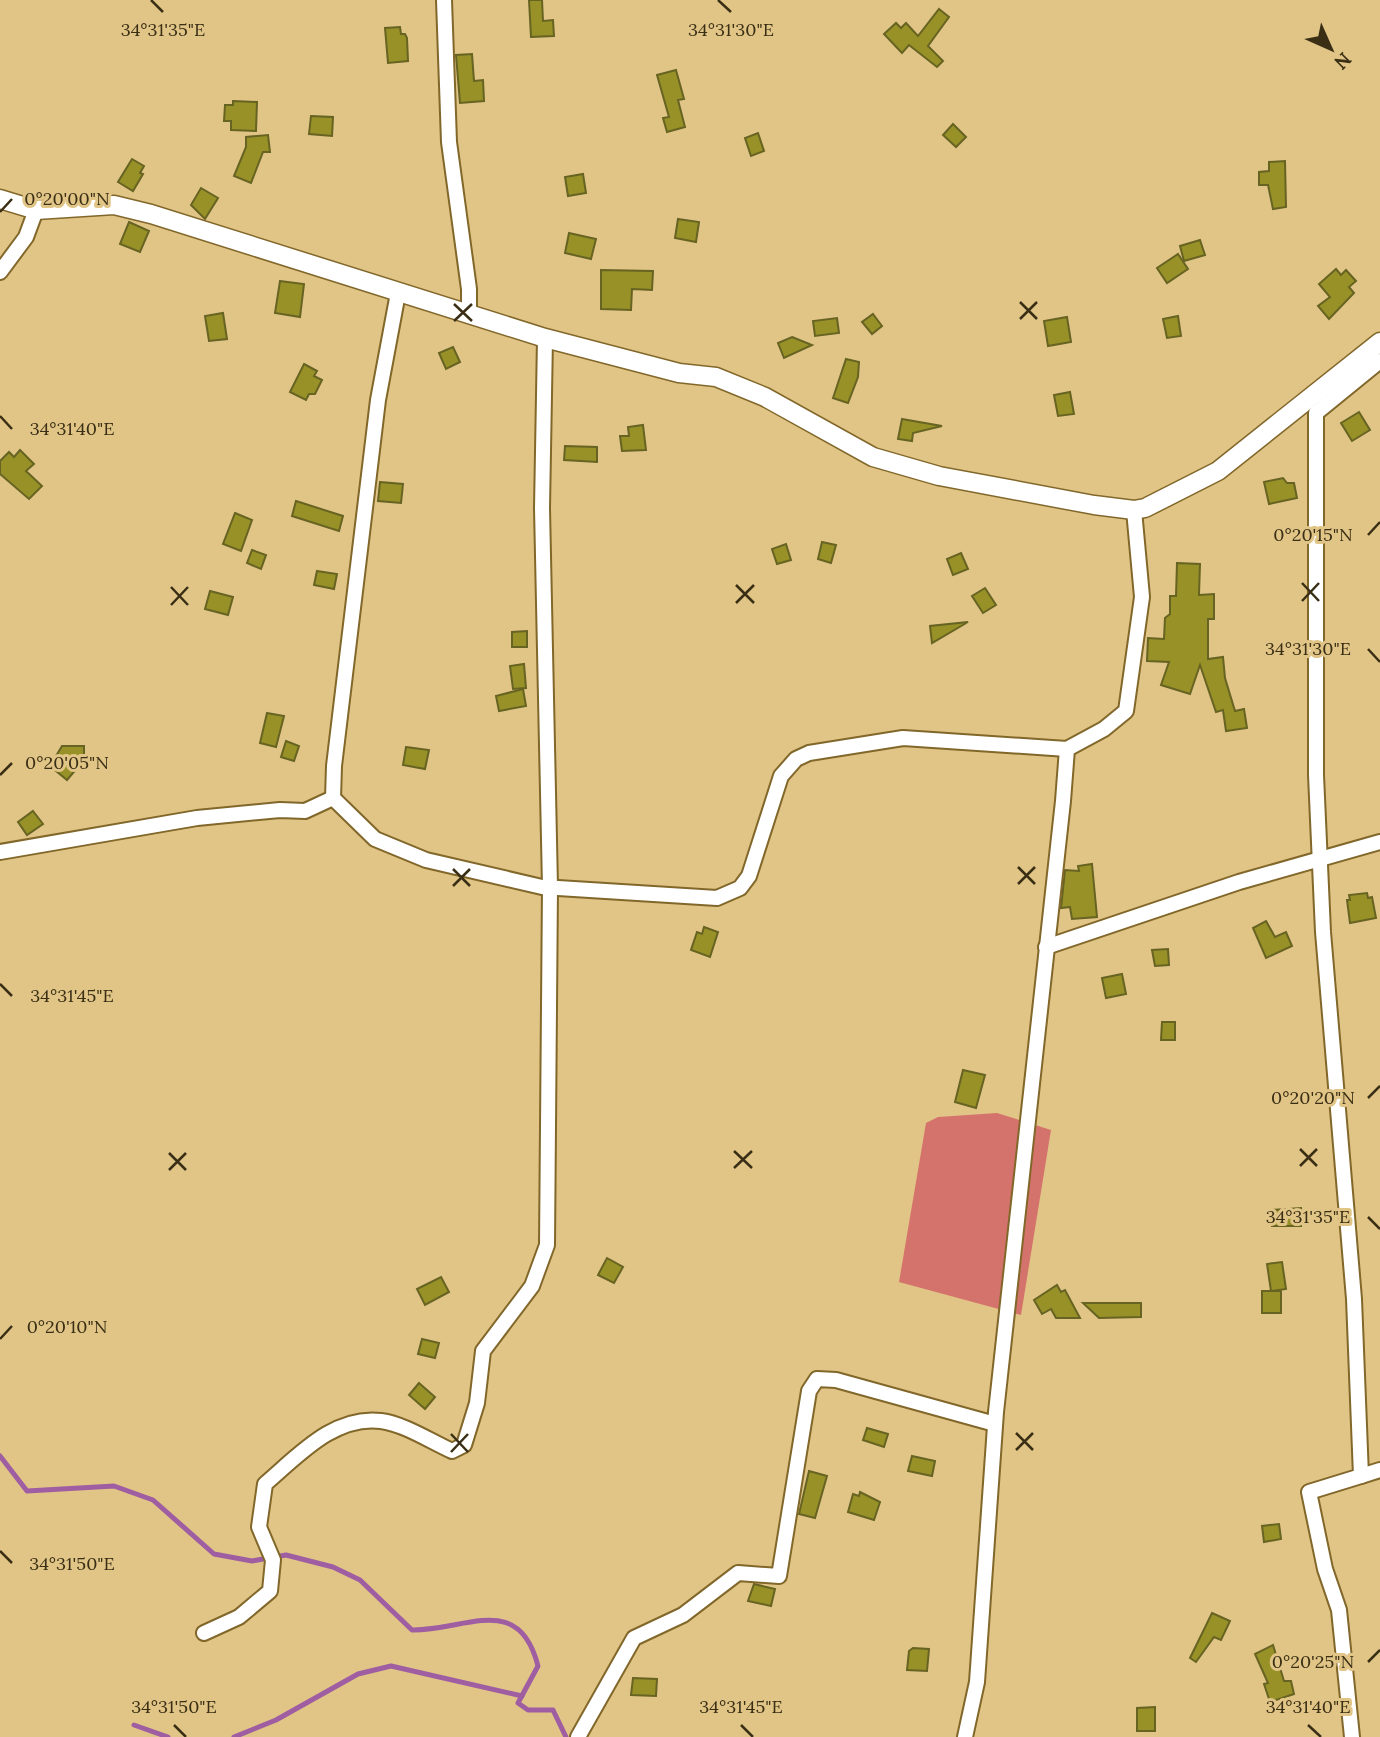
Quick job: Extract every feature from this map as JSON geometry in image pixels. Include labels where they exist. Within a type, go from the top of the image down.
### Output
[{"type":"street","points":[[444,0],[449,142],[469,289],[469,314]]},
{"type":"street","points":[[0,199],[36,210],[114,205],[545,338],[679,373],[716,377],[745,387],[873,457],[892,463],[939,476],[1133,510],[1145,508],[1218,471],[1380,342]]},
{"type":"street","points":[[0,272],[26,237],[36,210]]},
{"type":"street","points":[[398,293],[379,400],[334,766],[333,798],[375,839],[426,860],[550,887],[717,898],[731,894],[749,876],[781,776],[796,759],[809,753],[903,738],[1067,749],[1104,729],[1126,710],[1142,597],[1133,510]]},
{"type":"street","points":[[204,1633],[239,1616],[270,1591],[273,1560],[259,1527],[265,1484],[323,1434],[355,1424],[381,1421],[452,1451],[464,1445],[477,1403],[483,1351],[533,1286],[547,1245],[550,887],[542,508],[545,338]]},
{"type":"street","points":[[1361,1476],[1354,1299],[1323,932],[1314,676],[1316,413],[1380,360]]},
{"type":"street","points":[[965,1737],[977,1682],[995,1424],[1067,749]]},
{"type":"street","points":[[0,852],[197,818],[280,810],[305,811],[333,798]]},
{"type":"street","points":[[1046,947],[1239,882],[1380,842]]},
{"type":"street","points":[[578,1737],[635,1638],[683,1615],[738,1573],[779,1576],[809,1391],[817,1379],[836,1380],[995,1424]]},
{"type":"street","points":[[1352,1737],[1339,1609],[1325,1569],[1309,1492],[1380,1470]]},
{"type":"shaded area","points":[[997,1113],[1051,1130],[1021,1315],[899,1282],[926,1123],[938,1117]]},
{"type":"building","points":[[529,0],[542,0],[543,21],[553,20],[554,36],[531,37]]},
{"type":"building","points":[[939,9],[949,17],[928,46],[943,61],[937,67],[909,45],[902,53],[884,34],[896,23],[901,28],[906,23],[918,36]]},
{"type":"building","points":[[400,27],[401,34],[405,34],[407,38],[408,61],[388,63],[385,28]]},
{"type":"building","points":[[472,54],[474,81],[483,80],[484,101],[460,103],[456,55]]},
{"type":"building","points":[[676,70],[684,99],[678,100],[685,127],[667,132],[663,118],[669,117],[657,75]]},
{"type":"building","points":[[233,101],[257,102],[256,131],[231,130],[231,121],[224,121],[225,105],[233,105]]},
{"type":"building","points":[[311,116],[333,117],[332,136],[309,134]]},
{"type":"building","points":[[953,124],[966,137],[956,147],[943,135]]},
{"type":"building","points":[[758,133],[764,151],[751,156],[745,138]]},
{"type":"building","points":[[268,135],[270,152],[263,152],[251,183],[234,176],[246,147],[246,137]]},
{"type":"building","points":[[132,159],[144,166],[140,173],[143,174],[133,191],[118,182]]},
{"type":"building","points":[[1285,161],[1286,207],[1273,209],[1268,185],[1259,185],[1259,172],[1269,171],[1269,162]]},
{"type":"building","points":[[583,174],[586,193],[568,196],[565,177]]},
{"type":"building","points":[[201,188],[218,198],[205,219],[191,205]]},
{"type":"building","points":[[678,219],[699,222],[696,242],[675,238]]},
{"type":"building","points":[[129,222],[149,231],[140,252],[120,244]]},
{"type":"building","points":[[569,233],[596,239],[591,259],[565,253]]},
{"type":"building","points":[[1200,240],[1205,255],[1184,261],[1180,246]]},
{"type":"building","points":[[1178,254],[1188,269],[1167,283],[1157,268]]},
{"type":"building","points":[[1336,269],[1341,275],[1346,270],[1356,281],[1349,287],[1354,293],[1329,319],[1318,306],[1330,297],[1319,284]]},
{"type":"building","points":[[601,270],[653,271],[652,290],[632,289],[631,310],[601,309]]},
{"type":"building","points":[[280,281],[304,284],[300,317],[275,313]]},
{"type":"building","points":[[223,313],[227,339],[209,341],[205,316]]},
{"type":"building","points":[[873,314],[882,326],[872,334],[862,322]]},
{"type":"building","points":[[1178,316],[1181,336],[1167,338],[1163,319]]},
{"type":"building","points":[[1067,317],[1071,342],[1048,346],[1044,321]]},
{"type":"building","points":[[837,318],[839,333],[815,336],[813,321]]},
{"type":"building","points":[[792,337],[812,345],[784,358],[778,343]]},
{"type":"building","points":[[453,347],[460,362],[446,369],[439,353]]},
{"type":"building","points":[[846,359],[859,362],[858,377],[848,403],[833,398]]},
{"type":"building","points":[[304,364],[317,371],[314,376],[322,380],[315,394],[309,394],[306,400],[290,392]]},
{"type":"building","points":[[1070,392],[1074,414],[1058,416],[1054,395]]},
{"type":"building","points":[[1359,412],[1370,430],[1352,441],[1341,423]]},
{"type":"building","points":[[902,419],[942,426],[913,433],[912,441],[898,439]]},
{"type":"building","points":[[643,425],[646,450],[622,451],[620,436],[629,436],[628,427]]},
{"type":"building","points":[[565,446],[597,447],[597,462],[564,460]]},
{"type":"building","points":[[20,450],[34,464],[26,471],[42,486],[29,499],[0,474],[0,461],[9,452],[14,457]]},
{"type":"building","points":[[1283,478],[1287,483],[1294,483],[1297,498],[1269,504],[1264,482]]},
{"type":"building","points":[[380,482],[403,484],[401,503],[378,501]]},
{"type":"building","points":[[296,501],[343,516],[339,531],[292,516]]},
{"type":"building","points":[[235,513],[252,520],[241,551],[223,544]]},
{"type":"building","points":[[822,542],[836,545],[831,563],[818,559]]},
{"type":"building","points":[[786,544],[791,560],[777,564],[772,549]]},
{"type":"building","points":[[252,550],[266,555],[261,569],[247,563]]},
{"type":"building","points":[[961,553],[968,569],[953,575],[947,559]]},
{"type":"building","points":[[1177,563],[1200,564],[1199,595],[1214,594],[1214,619],[1208,619],[1208,659],[1223,657],[1225,678],[1235,711],[1244,709],[1247,728],[1226,731],[1223,710],[1216,712],[1200,665],[1190,694],[1161,685],[1169,662],[1147,661],[1148,638],[1164,639],[1165,618],[1170,614],[1170,596],[1176,596]]},
{"type":"building","points":[[317,571],[337,574],[334,589],[314,585]]},
{"type":"building","points":[[985,588],[996,605],[983,613],[972,596]]},
{"type":"building","points":[[210,591],[233,597],[228,615],[205,609]]},
{"type":"building","points":[[968,622],[932,643],[930,626]]},
{"type":"building","points":[[527,631],[527,647],[512,647],[512,632]]},
{"type":"building","points":[[524,664],[526,688],[513,689],[510,666]]},
{"type":"building","points":[[523,689],[526,706],[499,711],[496,696]]},
{"type":"building","points":[[267,713],[284,716],[276,747],[260,743]]},
{"type":"building","points":[[286,741],[299,746],[294,761],[281,757]]},
{"type":"building","points":[[62,746],[84,746],[84,760],[67,780],[50,766]]},
{"type":"building","points":[[406,747],[429,750],[425,769],[403,765]]},
{"type":"building","points":[[33,811],[43,824],[27,835],[18,822]]},
{"type":"building","points":[[1092,864],[1097,917],[1072,919],[1070,907],[1061,908],[1065,870],[1079,871],[1078,866]]},
{"type":"building","points":[[1367,893],[1368,898],[1372,897],[1376,918],[1350,923],[1347,900],[1350,900],[1349,895]]},
{"type":"building","points":[[1266,921],[1275,937],[1286,932],[1292,946],[1266,958],[1253,928]]},
{"type":"building","points":[[704,927],[718,932],[710,957],[691,950],[697,932],[702,934]]},
{"type":"building","points":[[1168,949],[1169,965],[1155,966],[1152,950]]},
{"type":"building","points":[[1122,974],[1126,994],[1106,998],[1102,978]]},
{"type":"building","points":[[1162,1022],[1175,1022],[1175,1040],[1161,1040]]},
{"type":"building","points":[[963,1070],[985,1075],[976,1108],[955,1102]]},
{"type":"building","points":[[1301,1208],[1301,1226],[1272,1226],[1272,1210]]},
{"type":"building","points":[[607,1258],[623,1267],[614,1283],[598,1275]]},
{"type":"building","points":[[1282,1262],[1286,1289],[1272,1291],[1281,1291],[1281,1313],[1262,1313],[1262,1291],[1271,1291],[1267,1264]]},
{"type":"building","points":[[441,1277],[449,1292],[425,1305],[417,1289]]},
{"type":"building","points":[[1057,1285],[1061,1292],[1065,1290],[1080,1318],[1056,1318],[1051,1309],[1042,1314],[1034,1300]]},
{"type":"building","points":[[1083,1303],[1141,1303],[1141,1317],[1099,1318]]},
{"type":"building","points":[[422,1339],[439,1343],[435,1358],[418,1354]]},
{"type":"building","points":[[419,1383],[435,1397],[425,1409],[409,1395]]},
{"type":"building","points":[[867,1428],[888,1434],[884,1447],[863,1440]]},
{"type":"building","points":[[912,1456],[935,1461],[932,1476],[908,1471]]},
{"type":"building","points":[[809,1471],[827,1476],[815,1518],[799,1514]]},
{"type":"building","points":[[860,1492],[880,1502],[874,1520],[848,1512],[853,1494],[859,1496]]},
{"type":"building","points":[[1279,1524],[1281,1539],[1264,1542],[1262,1526]]},
{"type":"building","points":[[754,1584],[775,1589],[771,1606],[748,1601]]},
{"type":"building","points":[[1212,1613],[1230,1621],[1221,1640],[1214,1637],[1196,1662],[1190,1658]]},
{"type":"building","points":[[1273,1645],[1284,1681],[1291,1681],[1294,1694],[1270,1702],[1264,1684],[1268,1683],[1255,1654]]},
{"type":"building","points":[[913,1648],[929,1649],[927,1671],[907,1670],[909,1651]]},
{"type":"building","points":[[633,1678],[657,1679],[656,1696],[631,1695]]},
{"type":"building","points":[[1155,1707],[1155,1731],[1137,1731],[1137,1708]]},
{"type":"waterway","points":[[0,1456],[27,1491],[114,1486],[153,1500],[214,1554],[252,1561],[286,1555],[333,1567],[360,1580],[412,1630],[488,1620],[504,1622],[518,1629],[529,1643],[538,1666],[518,1703],[528,1710],[553,1710],[566,1737]]},
{"type":"waterway","points":[[234,1737],[276,1720],[358,1674],[391,1666],[522,1696]]},
{"type":"waterway","points":[[134,1725],[168,1737]]}]
